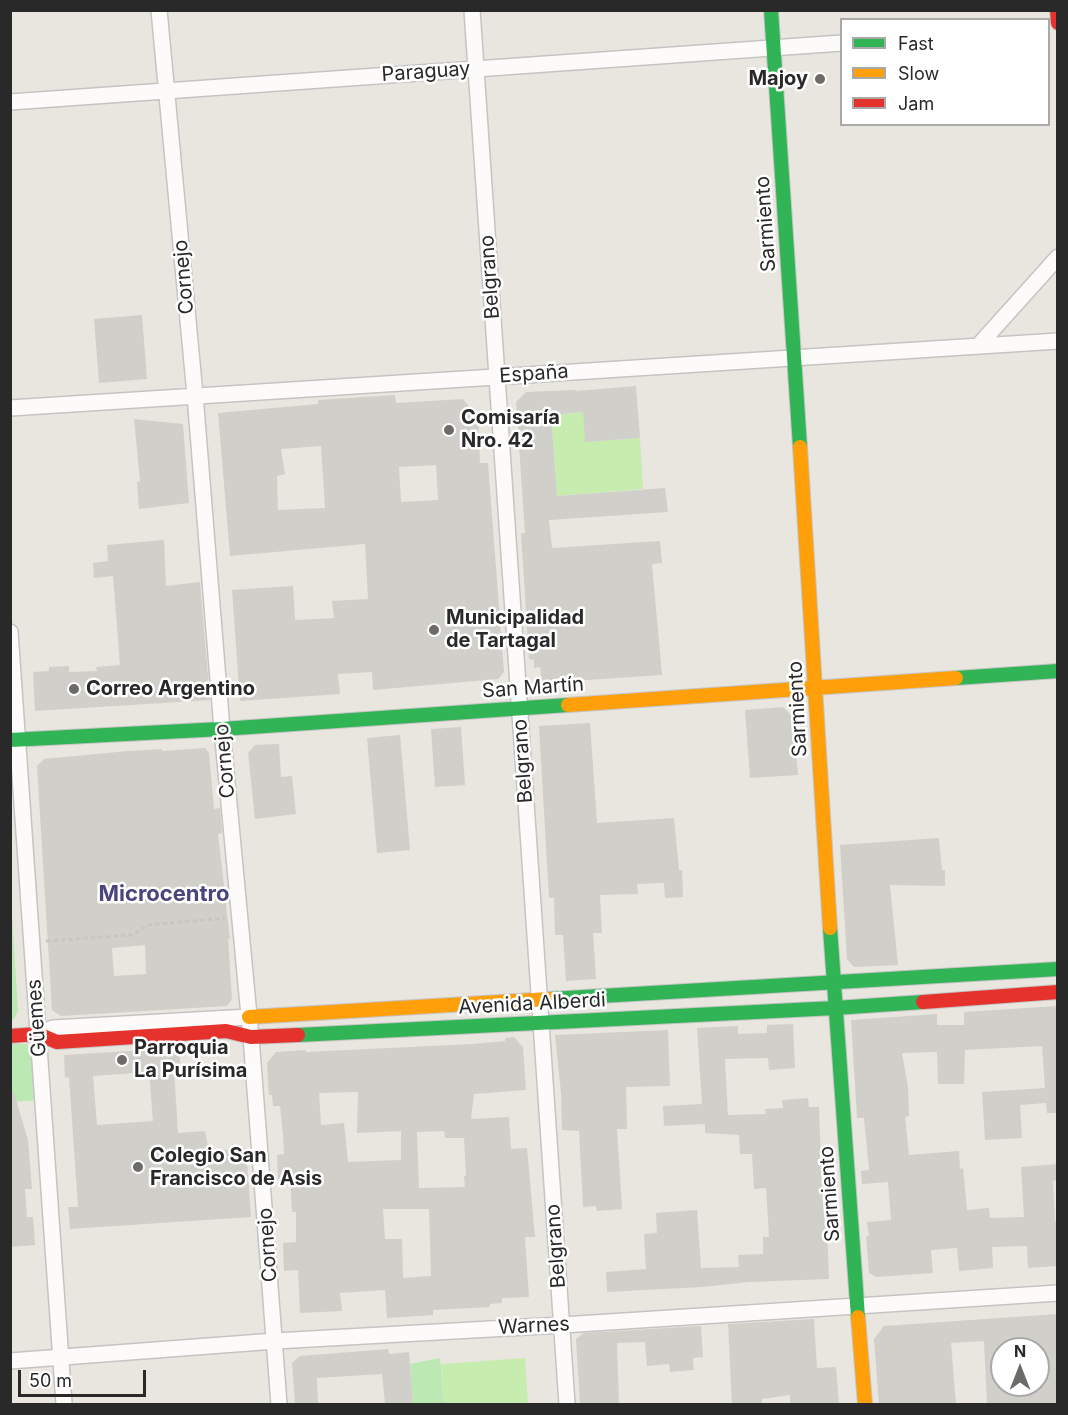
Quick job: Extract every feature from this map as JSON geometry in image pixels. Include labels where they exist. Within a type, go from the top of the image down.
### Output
[{"type":"street","name":"Cornejo","points":[[159,10],[251,1036],[279,1404]]},
{"type":"street","name":"Belgrano","points":[[472,10],[567,1404]]},
{"type":"street","name":"Sarmiento","points":[[771,10],[795,357],[833,982],[865,1404]]},
{"type":"street","points":[[1057,10],[1058,23]]},
{"type":"street","name":"Paraguay","points":[[10,102],[840,43]]},
{"type":"street","points":[[978,346],[1058,257]]},
{"type":"street","name":"España","points":[[10,408],[1058,341]]},
{"type":"street","name":"Güemes","points":[[10,632],[14,740],[32,942],[63,1404]]},
{"type":"street","name":"San Martín","points":[[14,740],[222,729],[1058,671]]},
{"type":"street","name":"Avenida Alberdi","points":[[249,1017],[1058,969]]},
{"type":"street","name":"Avenida Alberdi","points":[[10,1036],[38,1034],[57,1042],[225,1032],[251,1036],[835,1008],[1058,992]]},
{"type":"street","points":[[38,1034],[53,1028],[249,1017]]},
{"type":"street","name":"Warnes","points":[[10,1361],[275,1341],[1058,1293]]},
{"type":"path","points":[[32,942],[133,935],[148,925],[240,917]]},
{"type":"green space","points":[[583,412],[586,442],[640,438],[643,489],[557,496],[551,415]]},
{"type":"green space","points":[[11,898],[18,1011],[11,1021]]},
{"type":"green space","points":[[11,1044],[27,1044],[35,1050],[38,1100],[11,1102]]},
{"type":"green space","points":[[440,1358],[444,1404],[413,1404],[410,1364]]},
{"type":"green space","points":[[525,1358],[528,1404],[444,1404],[441,1364]]},
{"type":"building","points":[[142,315],[147,379],[99,383],[94,319]]},
{"type":"building","points":[[636,386],[640,438],[585,442],[583,412],[551,415],[557,496],[665,488],[668,512],[549,520],[552,548],[660,541],[662,563],[652,564],[662,675],[542,683],[540,667],[534,668],[534,660],[529,659],[521,533],[525,533],[516,402],[526,392]]},
{"type":"building","points":[[395,395],[396,403],[463,399],[478,417],[480,463],[488,463],[504,672],[498,679],[373,690],[372,672],[338,674],[340,694],[240,701],[232,590],[293,586],[295,620],[334,618],[332,601],[368,599],[365,544],[230,556],[218,413],[318,404],[318,400]],"holes":[[[321,446],[325,508],[278,510],[277,476],[285,474],[281,449]],[[436,465],[438,500],[401,502],[399,467]]]},
{"type":"building","points":[[134,419],[183,424],[189,503],[139,509],[137,482],[140,481]]},
{"type":"building","points":[[164,540],[166,586],[200,582],[210,700],[35,711],[33,672],[49,671],[49,667],[69,666],[69,672],[97,671],[96,667],[120,665],[113,576],[94,578],[93,563],[108,561],[107,545]]},
{"type":"building","points":[[783,707],[793,717],[798,775],[750,778],[745,710]]},
{"type":"building","points":[[590,723],[597,823],[674,818],[679,870],[682,870],[683,897],[665,898],[664,883],[637,884],[638,894],[600,895],[602,933],[593,933],[596,979],[566,981],[563,935],[555,935],[554,898],[549,898],[539,726]]},
{"type":"building","points":[[461,727],[465,785],[435,787],[431,729]]},
{"type":"building","points":[[400,735],[410,850],[377,853],[367,738]]},
{"type":"building","points":[[279,744],[281,777],[292,776],[296,814],[255,819],[248,753],[255,745]]},
{"type":"building","points":[[205,748],[209,753],[214,809],[220,808],[222,833],[218,834],[230,939],[228,939],[232,999],[227,1006],[61,1016],[52,1010],[37,766],[44,759],[128,751],[162,749],[162,751]],"holes":[[[145,945],[146,974],[114,976],[112,948]]]},
{"type":"building","points":[[939,838],[942,870],[945,870],[945,886],[890,885],[898,965],[854,967],[847,959],[840,845]]},
{"type":"building","points":[[1058,1006],[1058,1113],[1047,1113],[1046,1103],[1020,1105],[1022,1138],[985,1140],[982,1092],[1045,1088],[1042,1046],[965,1050],[964,1084],[938,1084],[937,1052],[902,1053],[908,1087],[909,1116],[905,1117],[909,1155],[959,1151],[967,1210],[989,1208],[990,1218],[1024,1217],[1021,1167],[1058,1164],[1058,1180],[1053,1181],[1055,1221],[1058,1221],[1058,1266],[1028,1268],[1027,1246],[992,1247],[993,1268],[959,1271],[957,1248],[931,1250],[933,1273],[876,1277],[869,1273],[867,1222],[891,1220],[888,1182],[862,1184],[861,1171],[869,1170],[864,1118],[857,1118],[851,1020],[937,1014],[937,1025],[964,1025],[964,1012]]},
{"type":"building","points":[[793,1024],[795,1068],[769,1070],[768,1058],[725,1059],[728,1115],[766,1114],[765,1109],[783,1108],[782,1100],[808,1098],[809,1107],[819,1107],[822,1192],[825,1223],[827,1223],[829,1279],[607,1292],[606,1272],[646,1269],[644,1234],[657,1233],[656,1213],[697,1210],[701,1268],[739,1267],[738,1255],[763,1254],[763,1237],[769,1237],[766,1188],[754,1189],[752,1154],[740,1154],[739,1135],[705,1133],[705,1124],[664,1126],[663,1106],[702,1104],[697,1028],[738,1026],[738,1034],[767,1033],[767,1025]]},
{"type":"building","points":[[668,1030],[670,1086],[626,1087],[627,1129],[617,1129],[622,1209],[597,1211],[596,1206],[583,1207],[579,1131],[562,1130],[555,1035]]},
{"type":"building","points":[[514,1037],[523,1047],[526,1090],[474,1094],[471,1119],[509,1117],[511,1149],[527,1148],[535,1237],[525,1237],[529,1297],[502,1298],[502,1303],[490,1304],[490,1307],[433,1310],[433,1315],[387,1318],[385,1290],[340,1293],[342,1311],[300,1313],[298,1270],[284,1271],[283,1243],[296,1242],[296,1212],[292,1212],[290,1179],[278,1179],[277,1155],[284,1154],[283,1135],[280,1106],[273,1106],[272,1095],[269,1095],[267,1063],[276,1052],[472,1044],[505,1041],[505,1038]],"holes":[[[358,1092],[357,1133],[401,1131],[401,1160],[348,1162],[344,1123],[321,1125],[319,1093]],[[444,1131],[445,1138],[464,1138],[465,1187],[419,1188],[417,1132]],[[383,1209],[429,1209],[431,1276],[403,1278],[402,1239],[385,1239]]]},
{"type":"building","points":[[179,1048],[181,1070],[174,1070],[178,1133],[205,1131],[209,1151],[246,1148],[251,1217],[70,1229],[68,1207],[78,1207],[69,1077],[65,1078],[64,1055]],"holes":[[[149,1072],[153,1121],[97,1125],[93,1076]]]},
{"type":"building","points":[[10,1093],[14,1093],[28,1140],[32,1189],[25,1189],[27,1217],[33,1217],[35,1245],[10,1247]]},
{"type":"building","points":[[1058,1314],[1058,1404],[987,1404],[984,1341],[951,1343],[956,1404],[879,1404],[874,1339],[884,1326]]},
{"type":"building","points":[[814,1319],[817,1368],[836,1367],[839,1404],[790,1404],[790,1395],[762,1399],[762,1404],[732,1404],[728,1324]]},
{"type":"building","points":[[701,1326],[703,1357],[693,1358],[694,1370],[670,1372],[669,1364],[647,1366],[645,1342],[617,1343],[619,1404],[580,1404],[576,1339],[584,1333]]},
{"type":"building","points":[[388,1349],[389,1354],[409,1352],[413,1404],[385,1404],[382,1374],[317,1378],[318,1404],[295,1404],[292,1363],[300,1356]]},
{"type":"traffic: fast","points":[[771,10],[800,447]]},
{"type":"traffic: fast","points":[[956,678],[1058,671]]},
{"type":"traffic: fast","points":[[10,740],[222,729],[568,705]]},
{"type":"traffic: fast","points":[[830,928],[858,1317]]},
{"type":"traffic: fast","points":[[550,999],[1058,969]]},
{"type":"traffic: fast","points":[[298,1035],[923,1002]]},
{"type":"traffic: slow","points":[[800,447],[830,928]]},
{"type":"traffic: slow","points":[[568,705],[956,678]]},
{"type":"traffic: slow","points":[[249,1017],[550,999]]},
{"type":"traffic: slow","points":[[858,1317],[865,1404]]},
{"type":"traffic: jam","points":[[1057,10],[1058,23]]},
{"type":"traffic: jam","points":[[923,1002],[1058,992]]},
{"type":"traffic: jam","points":[[10,1036],[38,1034],[57,1042],[226,1031],[251,1037],[298,1035]]},
{"type":"place","name":"Majoy","points":[[820,79]]},
{"type":"place","name":"Comisaría Nro. 42","points":[[449,430]]},
{"type":"place","name":"Municipalidad de Tartagal","points":[[434,630]]},
{"type":"place","name":"Correo Argentino","points":[[74,689]]},
{"type":"place","name":"Parroquia La Purísima","points":[[122,1060]]},
{"type":"place","name":"Colegio San Francisco de Asis","points":[[138,1167]]},
{"type":"district","name":"Microcentro","points":[[164,894]]}]
